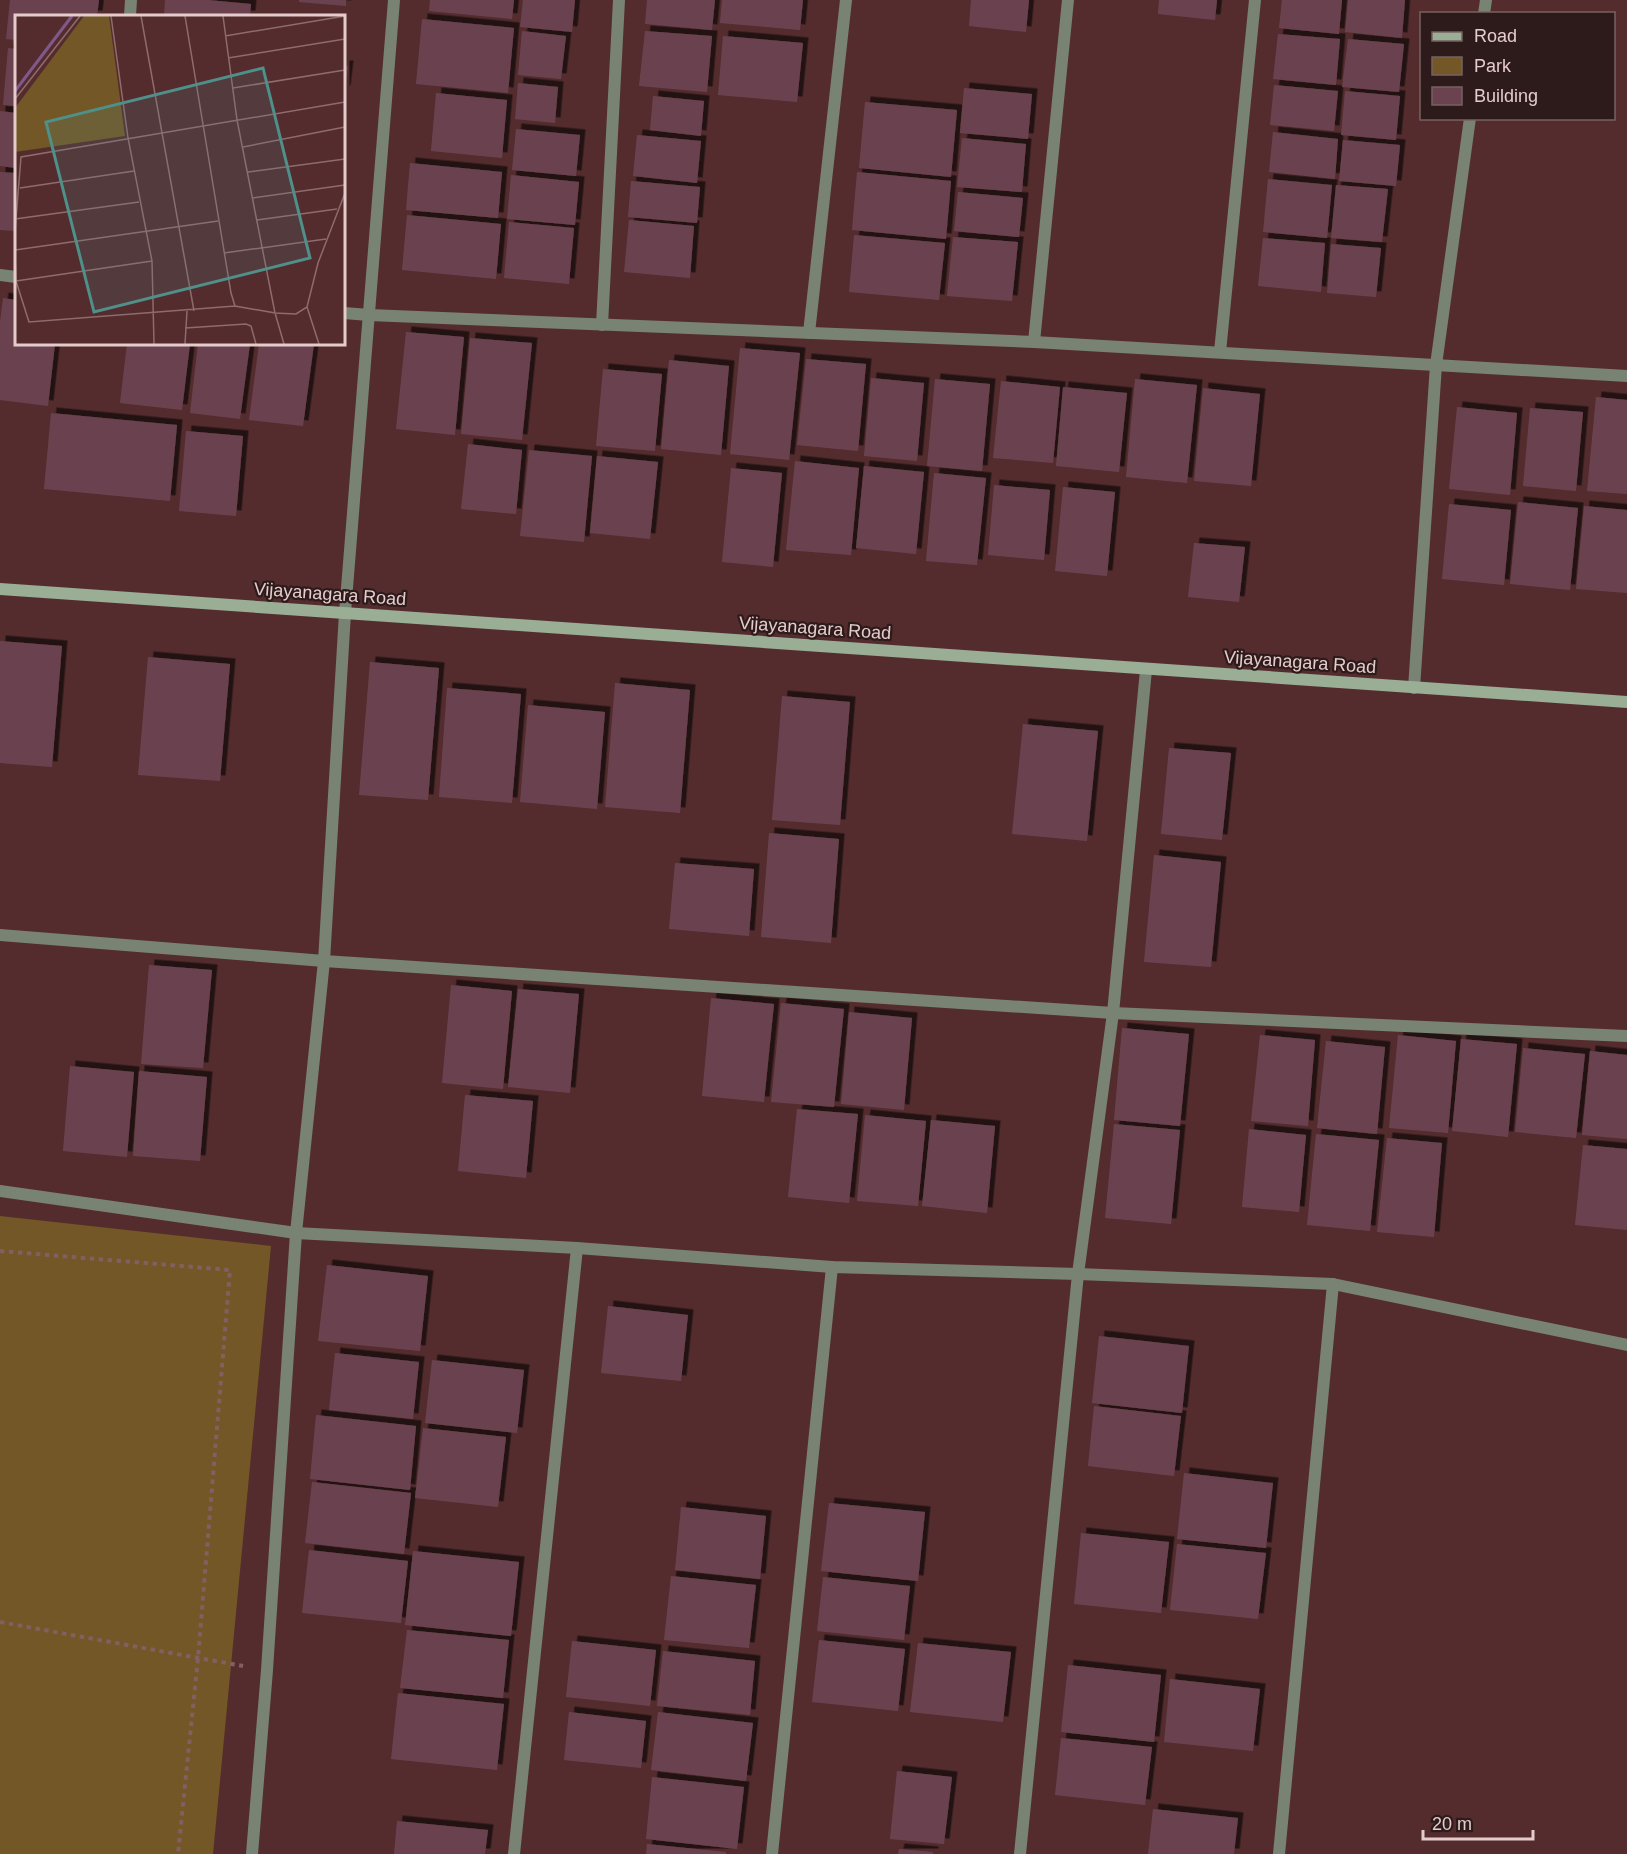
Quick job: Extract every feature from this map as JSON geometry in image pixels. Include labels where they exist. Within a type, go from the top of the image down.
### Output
[{"type":"street","points":[[130,15],[131,0]]},
{"type":"street","points":[[252,1854],[267,1670],[296,1233],[324,961],[345,613],[394,0]]},
{"type":"street","points":[[602,325],[619,0]]},
{"type":"street","points":[[808,333],[846,0]]},
{"type":"street","points":[[1034,342],[1068,0]]},
{"type":"street","points":[[1220,352],[1255,0]]},
{"type":"street","points":[[1414,688],[1436,365],[1470,120]]},
{"type":"street","points":[[0,275],[15,277]]},
{"type":"street","points":[[345,313],[1034,342],[1627,376]]},
{"type":"street","name":"Vijayanagara Road","points":[[0,590],[1627,702]]},
{"type":"street","points":[[1020,1854],[1078,1274],[1113,1013],[1146,670]]},
{"type":"street","points":[[0,935],[324,961],[1113,1013],[1627,1036]]},
{"type":"street","points":[[0,1191],[296,1233],[577,1248],[832,1267],[1333,1284],[1627,1346]]},
{"type":"street","points":[[514,1854],[577,1248]]},
{"type":"street","points":[[772,1854],[832,1267]]},
{"type":"street","points":[[1279,1854],[1333,1284]]},
{"type":"path","points":[[0,1251],[230,1270],[198,1658],[178,1854]]},
{"type":"path","points":[[0,1622],[267,1670]]},
{"type":"green space","points":[[0,1216],[271,1246],[213,1854],[0,1854]]},
{"type":"building","points":[[10,0],[99,0],[97,15],[15,15],[15,40],[6,39]]},
{"type":"building","points":[[165,0],[208,0],[251,4],[250,15],[164,15]]},
{"type":"building","points":[[299,0],[346,0],[346,6],[299,2]]},
{"type":"building","points":[[430,0],[514,0],[512,19],[429,11]]},
{"type":"building","points":[[523,0],[575,0],[572,32],[520,27]]},
{"type":"building","points":[[647,0],[715,0],[712,30],[645,24]]},
{"type":"building","points":[[722,0],[803,0],[800,30],[720,23]]},
{"type":"building","points":[[971,0],[1029,0],[1026,32],[969,26]]},
{"type":"building","points":[[1159,0],[1217,0],[1215,20],[1158,14]]},
{"type":"building","points":[[1282,0],[1342,0],[1339,34],[1279,28]]},
{"type":"building","points":[[1348,0],[1405,0],[1402,38],[1345,32]]},
{"type":"building","points":[[422,19],[514,28],[508,93],[416,84]]},
{"type":"building","points":[[522,31],[566,36],[561,79],[518,75]]},
{"type":"building","points":[[645,31],[712,36],[707,92],[639,86]]},
{"type":"building","points":[[1278,34],[1340,39],[1336,85],[1273,79]]},
{"type":"building","points":[[723,36],[803,43],[797,102],[718,95]]},
{"type":"building","points":[[1348,39],[1404,44],[1399,92],[1342,87]]},
{"type":"building","points":[[8,48],[15,49],[15,106],[3,105]]},
{"type":"building","points":[[345,66],[348,66],[345,91]]},
{"type":"building","points":[[518,83],[558,87],[555,123],[515,119]]},
{"type":"building","points":[[1274,85],[1338,91],[1334,131],[1270,125]]},
{"type":"building","points":[[964,88],[1032,94],[1028,139],[960,133]]},
{"type":"building","points":[[1345,91],[1400,96],[1396,140],[1341,135]]},
{"type":"building","points":[[436,93],[507,100],[502,158],[431,151]]},
{"type":"building","points":[[653,96],[704,101],[701,136],[650,130]]},
{"type":"building","points":[[865,102],[957,110],[951,177],[859,168]]},
{"type":"building","points":[[0,111],[15,113],[15,168],[0,166]]},
{"type":"building","points":[[516,129],[580,135],[576,176],[512,170]]},
{"type":"building","points":[[1273,132],[1338,139],[1335,179],[1269,172]]},
{"type":"building","points":[[637,135],[701,141],[697,183],[633,176]]},
{"type":"building","points":[[962,138],[1026,144],[1022,192],[957,187]]},
{"type":"building","points":[[1343,140],[1400,145],[1396,186],[1339,181]]},
{"type":"building","points":[[410,163],[502,172],[498,218],[406,210]]},
{"type":"building","points":[[0,172],[15,173],[15,231],[0,230]]},
{"type":"building","points":[[857,172],[951,181],[946,239],[852,230]]},
{"type":"building","points":[[511,175],[579,182],[575,225],[507,219]]},
{"type":"building","points":[[1268,179],[1332,185],[1327,238],[1263,232]]},
{"type":"building","points":[[631,181],[700,187],[697,223],[628,217]]},
{"type":"building","points":[[1336,185],[1388,189],[1382,242],[1331,238]]},
{"type":"building","points":[[958,192],[1023,198],[1019,237],[954,231]]},
{"type":"building","points":[[407,215],[501,224],[496,279],[402,270]]},
{"type":"building","points":[[629,220],[694,226],[690,278],[624,272]]},
{"type":"building","points":[[509,222],[574,228],[569,284],[504,278]]},
{"type":"building","points":[[854,235],[945,243],[939,300],[849,292]]},
{"type":"building","points":[[953,237],[1018,242],[1012,301],[947,296]]},
{"type":"building","points":[[1263,238],[1325,243],[1321,292],[1258,286]]},
{"type":"building","points":[[1331,244],[1381,248],[1376,297],[1327,293]]},
{"type":"building","points":[[3,298],[15,300],[15,345],[55,345],[48,406],[0,400],[0,322]]},
{"type":"building","points":[[406,332],[464,337],[455,435],[396,429]]},
{"type":"building","points":[[470,338],[532,343],[522,440],[461,434]]},
{"type":"building","points":[[127,345],[190,345],[182,410],[120,403]]},
{"type":"building","points":[[198,345],[250,345],[240,419],[190,413]]},
{"type":"building","points":[[259,345],[314,345],[303,426],[249,420]]},
{"type":"building","points":[[740,348],[800,353],[789,460],[730,454]]},
{"type":"building","points":[[806,359],[866,364],[858,451],[797,445]]},
{"type":"building","points":[[669,360],[729,366],[721,455],[661,449]]},
{"type":"building","points":[[603,369],[662,374],[655,451],[596,446]]},
{"type":"building","points":[[871,378],[924,383],[917,461],[864,456]]},
{"type":"building","points":[[935,379],[990,384],[982,471],[927,466]]},
{"type":"building","points":[[1135,379],[1197,385],[1187,483],[1126,477]]},
{"type":"building","points":[[1001,381],[1060,387],[1053,463],[993,458]]},
{"type":"building","points":[[1063,387],[1127,393],[1119,472],[1056,466]]},
{"type":"building","points":[[1203,388],[1260,394],[1251,486],[1194,481]]},
{"type":"building","points":[[1596,397],[1627,400],[1627,494],[1587,491]]},
{"type":"building","points":[[1457,407],[1517,413],[1510,495],[1449,489]]},
{"type":"building","points":[[1530,408],[1583,412],[1576,491],[1523,486]]},
{"type":"building","points":[[51,413],[177,425],[170,501],[44,489]]},
{"type":"building","points":[[186,431],[243,436],[236,516],[179,511]]},
{"type":"building","points":[[468,444],[522,450],[516,514],[461,509]]},
{"type":"building","points":[[529,450],[592,456],[584,542],[520,536]]},
{"type":"building","points":[[597,456],[658,462],[650,539],[590,533]]},
{"type":"building","points":[[795,461],[859,468],[851,555],[786,550]]},
{"type":"building","points":[[864,466],[924,472],[916,554],[856,548]]},
{"type":"building","points":[[731,468],[782,473],[773,567],[722,562]]},
{"type":"building","points":[[934,473],[986,478],[977,565],[926,561]]},
{"type":"building","points":[[994,485],[1050,490],[1044,560],[988,555]]},
{"type":"building","points":[[1063,487],[1115,492],[1107,576],[1055,571]]},
{"type":"building","points":[[1518,502],[1578,508],[1570,590],[1510,584]]},
{"type":"building","points":[[1449,504],[1511,510],[1504,585],[1442,579]]},
{"type":"building","points":[[1584,506],[1627,510],[1627,593],[1576,589]]},
{"type":"building","points":[[1194,543],[1245,547],[1239,602],[1188,597]]},
{"type":"building","points":[[0,641],[62,646],[52,767],[0,763]]},
{"type":"building","points":[[148,657],[230,664],[220,781],[138,775]]},
{"type":"building","points":[[370,662],[439,668],[428,800],[359,795]]},
{"type":"building","points":[[615,683],[690,690],[680,813],[605,807]]},
{"type":"building","points":[[447,688],[521,694],[512,803],[439,797]]},
{"type":"building","points":[[782,696],[850,702],[840,825],[772,820]]},
{"type":"building","points":[[528,705],[605,712],[597,809],[520,802]]},
{"type":"building","points":[[1023,724],[1098,731],[1087,841],[1012,834]]},
{"type":"building","points":[[1169,748],[1231,753],[1222,840],[1161,834]]},
{"type":"building","points":[[769,833],[839,839],[831,943],[761,937]]},
{"type":"building","points":[[1154,855],[1221,862],[1211,967],[1144,962]]},
{"type":"building","points":[[675,863],[754,869],[749,936],[669,929]]},
{"type":"building","points":[[149,965],[212,970],[203,1068],[141,1064]]},
{"type":"building","points":[[451,985],[512,991],[503,1089],[442,1083]]},
{"type":"building","points":[[518,989],[579,994],[570,1093],[508,1087]]},
{"type":"building","points":[[711,998],[774,1004],[764,1102],[702,1096]]},
{"type":"building","points":[[781,1003],[844,1009],[834,1107],[771,1102]]},
{"type":"building","points":[[849,1012],[912,1018],[904,1110],[841,1104]]},
{"type":"building","points":[[1122,1028],[1189,1034],[1180,1126],[1114,1120]]},
{"type":"building","points":[[1260,1035],[1315,1040],[1308,1126],[1251,1121]]},
{"type":"building","points":[[1398,1035],[1456,1041],[1448,1133],[1389,1128]]},
{"type":"building","points":[[1461,1039],[1517,1044],[1508,1137],[1452,1131]]},
{"type":"building","points":[[1326,1041],[1385,1047],[1377,1134],[1317,1128]]},
{"type":"building","points":[[1523,1048],[1585,1054],[1576,1138],[1515,1132]]},
{"type":"building","points":[[1590,1051],[1627,1055],[1627,1139],[1582,1135]]},
{"type":"building","points":[[70,1066],[134,1072],[127,1157],[63,1151]]},
{"type":"building","points":[[139,1071],[207,1077],[200,1161],[133,1156]]},
{"type":"building","points":[[465,1095],[533,1101],[526,1178],[458,1171]]},
{"type":"building","points":[[797,1109],[858,1114],[849,1203],[788,1197]]},
{"type":"building","points":[[865,1115],[926,1121],[918,1206],[857,1201]]},
{"type":"building","points":[[931,1120],[995,1126],[987,1213],[922,1206]]},
{"type":"building","points":[[1114,1124],[1180,1130],[1171,1224],[1105,1218]]},
{"type":"building","points":[[1249,1129],[1306,1135],[1299,1212],[1242,1207]]},
{"type":"building","points":[[1316,1134],[1379,1140],[1370,1231],[1307,1225]]},
{"type":"building","points":[[1387,1138],[1442,1143],[1434,1237],[1377,1232]]},
{"type":"building","points":[[1583,1145],[1627,1149],[1627,1230],[1575,1225]]},
{"type":"building","points":[[327,1265],[428,1276],[420,1351],[318,1341]]},
{"type":"building","points":[[608,1306],[688,1315],[681,1381],[601,1373]]},
{"type":"building","points":[[1099,1336],[1189,1346],[1182,1413],[1092,1403]]},
{"type":"building","points":[[335,1353],[419,1362],[413,1419],[329,1410]]},
{"type":"building","points":[[432,1360],[524,1370],[517,1433],[425,1423]]},
{"type":"building","points":[[1094,1406],[1181,1416],[1174,1476],[1088,1466]]},
{"type":"building","points":[[316,1415],[416,1426],[410,1490],[310,1479]]},
{"type":"building","points":[[423,1428],[506,1437],[498,1507],[415,1498]]},
{"type":"building","points":[[1184,1473],[1273,1483],[1266,1548],[1177,1539]]},
{"type":"building","points":[[312,1482],[411,1493],[404,1554],[305,1543]]},
{"type":"building","points":[[829,1503],[925,1512],[918,1581],[821,1571]]},
{"type":"building","points":[[681,1507],[766,1516],[760,1579],[675,1570]]},
{"type":"building","points":[[1081,1533],[1169,1542],[1161,1613],[1074,1604]]},
{"type":"building","points":[[1177,1544],[1266,1553],[1258,1619],[1170,1610]]},
{"type":"building","points":[[309,1550],[408,1561],[401,1623],[302,1613]]},
{"type":"building","points":[[413,1551],[519,1562],[511,1636],[405,1625]]},
{"type":"building","points":[[671,1576],[756,1585],[749,1648],[664,1640]]},
{"type":"building","points":[[823,1577],[910,1586],[904,1640],[817,1631]]},
{"type":"building","points":[[407,1630],[509,1640],[503,1698],[400,1688]]},
{"type":"building","points":[[819,1640],[905,1649],[898,1711],[812,1702]]},
{"type":"building","points":[[572,1641],[656,1650],[650,1706],[566,1697]]},
{"type":"building","points":[[918,1643],[1011,1652],[1003,1722],[910,1712]]},
{"type":"building","points":[[663,1651],[755,1661],[750,1715],[657,1706]]},
{"type":"building","points":[[1068,1665],[1161,1675],[1154,1742],[1061,1732]]},
{"type":"building","points":[[1170,1679],[1260,1689],[1253,1751],[1164,1742]]},
{"type":"building","points":[[398,1693],[504,1704],[497,1770],[391,1759]]},
{"type":"building","points":[[569,1712],[646,1721],[641,1768],[564,1760]]},
{"type":"building","points":[[658,1712],[753,1723],[746,1781],[651,1770]]},
{"type":"building","points":[[1061,1738],[1152,1747],[1145,1805],[1055,1795]]},
{"type":"building","points":[[897,1771],[952,1777],[944,1844],[890,1839]]},
{"type":"building","points":[[652,1777],[744,1787],[737,1849],[646,1839]]},
{"type":"building","points":[[1153,1809],[1238,1818],[1234,1854],[1148,1854]]},
{"type":"building","points":[[397,1821],[488,1830],[485,1854],[394,1854]]},
{"type":"building","points":[[647,1844],[726,1852],[726,1854],[646,1854]]},
{"type":"building","points":[[899,1849],[933,1852],[933,1854],[898,1854]]}]
